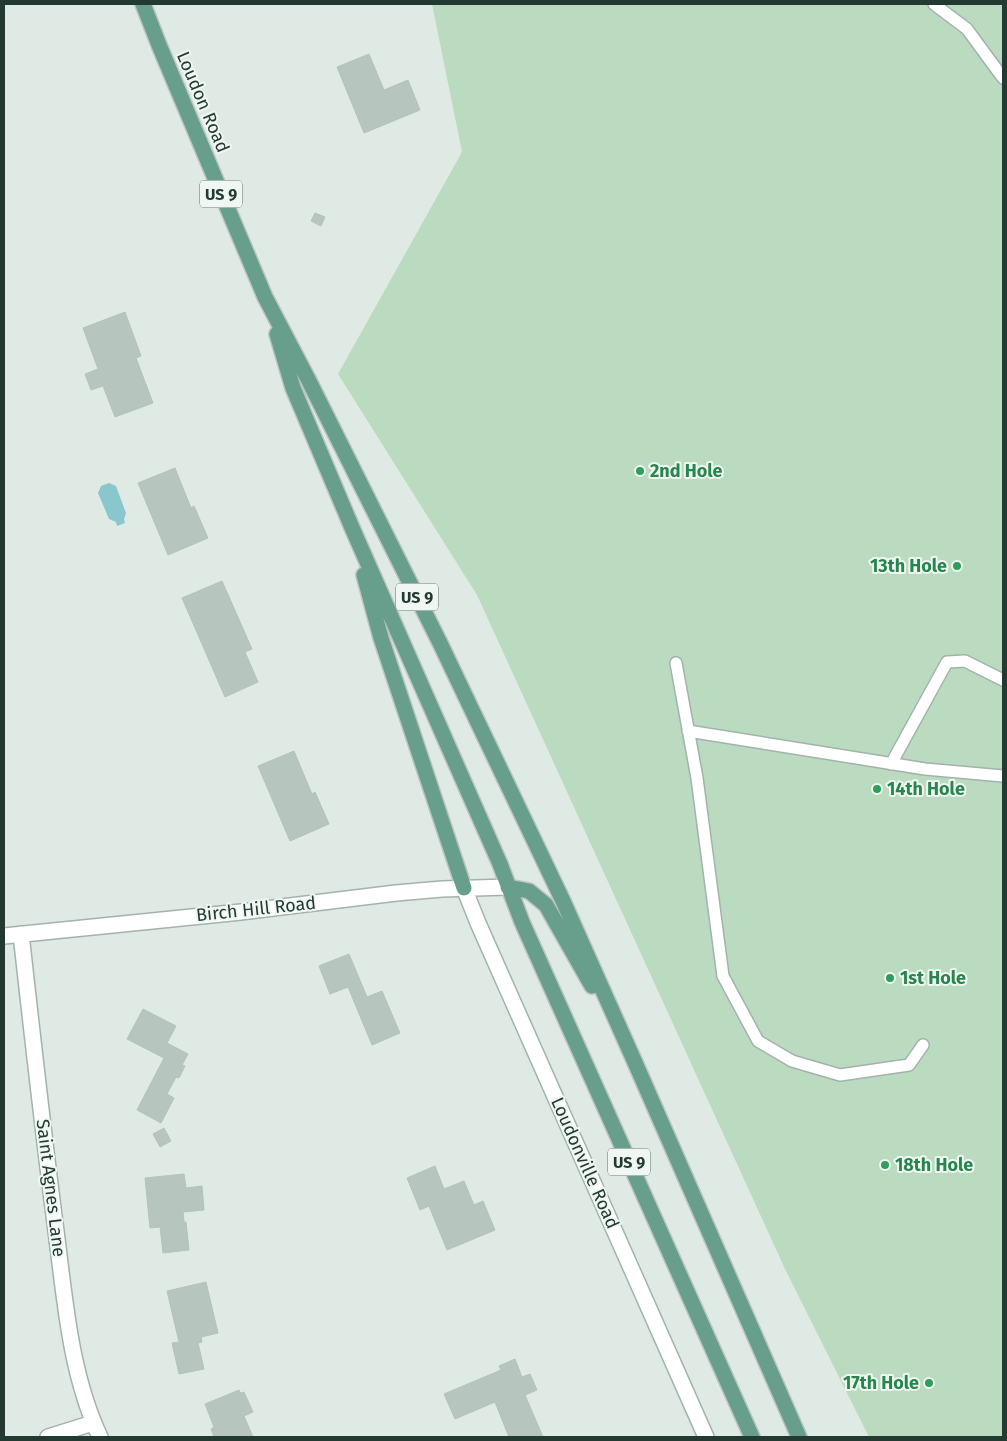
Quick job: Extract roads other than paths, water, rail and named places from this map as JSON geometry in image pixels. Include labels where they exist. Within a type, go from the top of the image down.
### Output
[{"type":"main road","name":"Loudon Road","points":[[143,4],[265,297]]},
{"type":"main road","name":"US 9","points":[[265,297],[293,388],[353,530],[496,855],[522,922],[752,1437]]},
{"type":"main road","name":"US 9","points":[[265,297],[309,381],[480,726],[563,901],[800,1437]]},
{"type":"main road","points":[[353,530],[381,638],[464,888]]},
{"type":"main road","points":[[508,886],[530,891],[546,905],[638,1067]]},
{"type":"street","name":"Birch Hill Road","points":[[4,936],[241,912],[396,893],[508,886]]},
{"type":"street","name":"Loudonville Road","points":[[464,888],[706,1437]]},
{"type":"street","name":"Saint Agnes Lane","points":[[21,934],[64,1295],[80,1387],[100,1437]]},
{"type":"street","points":[[48,1437],[93,1423]]},
{"type":"lane","points":[[934,4],[967,29],[1003,78]]},
{"type":"lane","points":[[891,764],[947,662],[965,661],[1003,680]]},
{"type":"lane","points":[[676,663],[697,778],[724,976],[758,1041],[792,1061],[840,1075],[909,1065],[923,1045]]},
{"type":"lane","points":[[688,731],[924,770],[1003,776]]},
{"type":"water","points":[[109,483],[116,486],[126,513],[125,523],[117,526],[116,522],[109,519],[98,493],[101,486]]},
{"type":"place","name":"2nd Hole","points":[[640,471]]},
{"type":"place","name":"13th Hole","points":[[957,566]]},
{"type":"place","name":"14th Hole","points":[[877,789]]},
{"type":"place","name":"1st Hole","points":[[890,978]]},
{"type":"place","name":"18th Hole","points":[[885,1165]]},
{"type":"place","name":"17th Hole","points":[[929,1383]]}]
